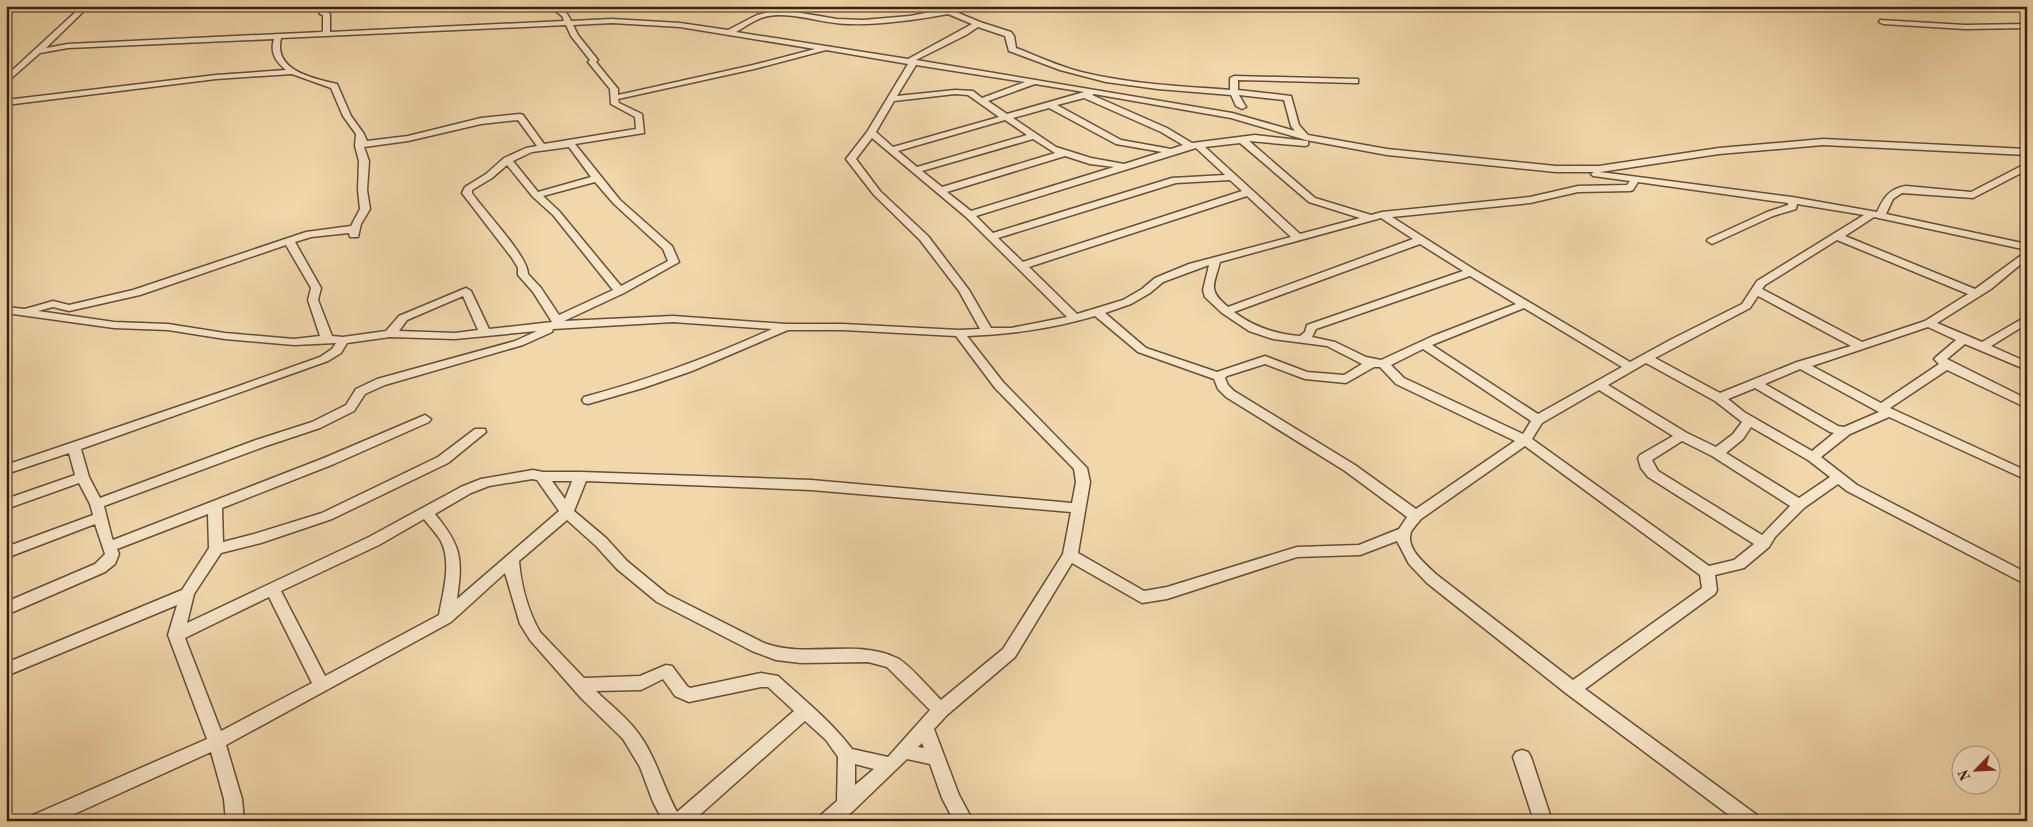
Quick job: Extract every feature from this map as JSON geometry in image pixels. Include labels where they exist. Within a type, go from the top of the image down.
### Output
[{"type":"street","points":[[6,81],[48,44],[86,6]]},
{"type":"street","points":[[324,35],[327,31],[326,14],[322,13],[322,10],[344,6]]},
{"type":"street","points":[[552,6],[565,15],[568,24],[594,60],[592,62],[614,89],[615,104],[639,116],[641,131],[542,147],[507,160],[489,176],[468,189],[467,193],[475,206],[498,230],[519,260],[523,268],[523,275],[537,290],[558,323]]},
{"type":"street","points":[[730,32],[762,16],[770,15],[804,16],[846,22],[878,22],[950,12],[972,6]]},
{"type":"street","points":[[950,12],[977,24],[1008,34],[1012,48],[1052,66],[1080,74],[1169,89],[1289,99],[1294,126],[1306,137]]},
{"type":"street","points":[[40,51],[68,46],[612,21],[651,23],[730,32],[1034,81],[1240,118],[1306,137],[1387,152],[1636,178],[1792,200],[1877,215],[2027,247]]},
{"type":"street","points":[[1883,22],[1965,27],[2027,26]]},
{"type":"street","points":[[977,24],[968,31],[917,54],[892,99],[851,159],[877,193],[924,238],[964,290],[987,332]]},
{"type":"street","points":[[278,37],[274,45],[277,56],[284,68],[334,86],[347,116],[360,134],[364,144],[397,141],[482,121],[520,117],[542,147]]},
{"type":"street","points":[[48,44],[68,46]]},
{"type":"street","points":[[614,98],[754,67],[827,48]]},
{"type":"street","points":[[6,103],[216,77],[294,72]]},
{"type":"street","points":[[1242,107],[1238,104],[1235,94],[1234,79],[1238,77],[1356,81]]},
{"type":"street","points":[[981,101],[1034,81]]},
{"type":"street","points":[[892,99],[963,92],[970,93],[1034,136],[1064,153],[1090,161],[1124,166]]},
{"type":"street","points":[[891,150],[1095,92]]},
{"type":"street","points":[[1085,95],[1164,130],[1194,146],[1233,177],[1297,236]]},
{"type":"street","points":[[1242,107],[1266,96]]},
{"type":"street","points":[[1050,105],[1119,142],[1171,151]]},
{"type":"street","points":[[1240,118],[1242,107]]},
{"type":"street","points":[[870,133],[969,215],[1075,318]]},
{"type":"street","points":[[22,312],[53,304],[69,308],[136,293],[310,234],[355,233],[365,209],[361,200],[364,159],[357,144],[360,134]]},
{"type":"street","points":[[915,170],[1034,136]]},
{"type":"street","points":[[969,215],[1171,151],[1194,146],[1255,138],[1311,143],[1320,139]]},
{"type":"street","points":[[1242,139],[1312,200],[1370,218]]},
{"type":"street","points":[[1556,169],[1599,169],[1719,151],[1823,142],[2027,152]]},
{"type":"street","points":[[6,553],[99,511],[261,443],[316,425],[350,408],[357,400],[360,392],[381,382],[519,343],[674,262],[668,248],[617,202],[596,179],[571,144],[553,145]]},
{"type":"street","points":[[940,191],[1064,153]]},
{"type":"street","points":[[507,160],[536,195],[556,213],[620,291]]},
{"type":"street","points":[[1070,555],[1142,597],[1168,593],[1296,552],[1360,550],[1404,532],[1416,516],[1525,440],[1538,420],[1676,341],[1746,306],[1761,282],[1836,236],[1877,215],[1892,192],[1906,189],[1973,195],[2027,166]]},
{"type":"street","points":[[991,236],[1175,180],[1233,177]]},
{"type":"street","points":[[6,310],[114,325],[168,326],[245,338],[294,342],[327,338],[343,340],[390,334],[455,336],[486,334],[558,323],[673,319],[786,327],[843,327],[959,333],[1011,331],[1075,318],[1128,302],[1159,280],[1193,266],[1297,236],[1382,215],[1536,199],[1578,189],[1630,188],[1636,178]]},
{"type":"street","points":[[536,195],[596,179]]},
{"type":"street","points":[[1021,266],[1249,192]]},
{"type":"street","points":[[1712,241],[1770,214],[1793,206],[1792,200]]},
{"type":"street","points":[[1382,215],[1471,272],[1630,367]]},
{"type":"street","points":[[1836,236],[1977,294]]},
{"type":"street","points":[[1226,311],[1421,240]]},
{"type":"street","points":[[289,241],[316,288],[313,300],[327,338]]},
{"type":"street","points":[[1719,398],[1800,365],[1819,361],[1929,323],[1977,294],[2027,254]]},
{"type":"street","points":[[1215,261],[1208,290],[1210,297],[1249,328],[1261,333],[1286,338],[1304,338],[1331,344],[1370,364],[1383,364],[1424,345],[1526,304]]},
{"type":"street","points":[[1304,338],[1310,333],[1311,327],[1471,272]]},
{"type":"street","points":[[390,334],[402,318],[466,291],[486,334]]},
{"type":"street","points":[[1757,291],[1860,346]]},
{"type":"street","points":[[1097,312],[1142,350],[1219,377]]},
{"type":"street","points":[[1982,347],[2022,328],[2027,319]]},
{"type":"street","points":[[1929,323],[2027,367]]},
{"type":"street","points":[[588,400],[664,379],[736,350],[786,327]]},
{"type":"street","points":[[827,821],[891,765],[941,710],[1009,653],[1070,555],[1083,482],[1080,468],[1000,385],[959,333]]},
{"type":"street","points":[[1964,338],[1940,359],[1946,365],[2027,404]]},
{"type":"street","points":[[6,470],[240,390],[324,359],[337,351],[343,340]]},
{"type":"street","points":[[1424,345],[1538,420]]},
{"type":"street","points":[[1646,358],[1719,398],[1740,415],[1813,458],[1852,488],[2027,580]]},
{"type":"street","points":[[1219,377],[1224,373],[1265,360],[1304,375],[1346,379],[1370,364]]},
{"type":"street","points":[[1383,364],[1400,381],[1525,440],[1707,572],[1710,590],[1573,689]]},
{"type":"street","points":[[1800,365],[1885,410],[2027,476]]},
{"type":"street","points":[[1813,458],[1845,431],[1885,410],[1946,365]]},
{"type":"street","points":[[1219,377],[1222,386],[1230,394],[1350,468],[1416,516]]},
{"type":"street","points":[[1755,383],[1834,429],[1845,431]]},
{"type":"street","points":[[1600,385],[1682,436],[1717,453],[1798,505]]},
{"type":"street","points":[[109,547],[329,461],[425,419]]},
{"type":"street","points":[[1717,453],[1738,436],[1751,420]]},
{"type":"street","points":[[216,549],[256,539],[327,516],[443,460],[480,432]]},
{"type":"street","points":[[1682,436],[1645,458],[1648,468],[1653,474],[1764,543]]},
{"type":"street","points":[[6,609],[100,568],[110,560],[112,554],[99,511],[82,477],[74,446]]},
{"type":"street","points":[[176,635],[374,541],[466,490],[486,482],[520,475],[811,485],[1077,508]]},
{"type":"street","points":[[38,821],[217,742],[446,618],[567,512],[581,476]]},
{"type":"street","points":[[6,504],[82,477]]},
{"type":"street","points":[[542,477],[567,512],[622,565],[662,598],[758,647],[774,653],[789,656],[867,656],[884,659],[893,663],[941,710]]},
{"type":"street","points":[[1707,572],[1739,564],[1764,543],[1770,533],[1798,505],[1839,477]]},
{"type":"street","points":[[216,505],[216,549],[187,594],[176,635],[217,742],[233,800],[235,821]]},
{"type":"street","points":[[426,512],[449,544],[452,554],[453,573],[446,618]]},
{"type":"street","points":[[1404,532],[1403,543],[1418,567],[1573,689],[1751,821]]},
{"type":"street","points":[[512,559],[512,578],[528,624],[535,636],[629,734],[647,764],[662,802],[673,821]]},
{"type":"street","points":[[272,590],[322,684]]},
{"type":"street","points":[[6,670],[187,594]]},
{"type":"street","points":[[580,685],[641,683],[650,680],[660,672],[666,671],[681,691],[690,694],[745,683],[772,681],[832,735],[848,755],[891,765]]},
{"type":"street","points":[[680,821],[806,710]]},
{"type":"street","points":[[925,728],[934,757],[951,798],[964,821]]},
{"type":"street","points":[[904,751],[934,757]]},
{"type":"street","points":[[846,806],[848,755]]},
{"type":"street","points":[[1522,757],[1543,821]]}]
